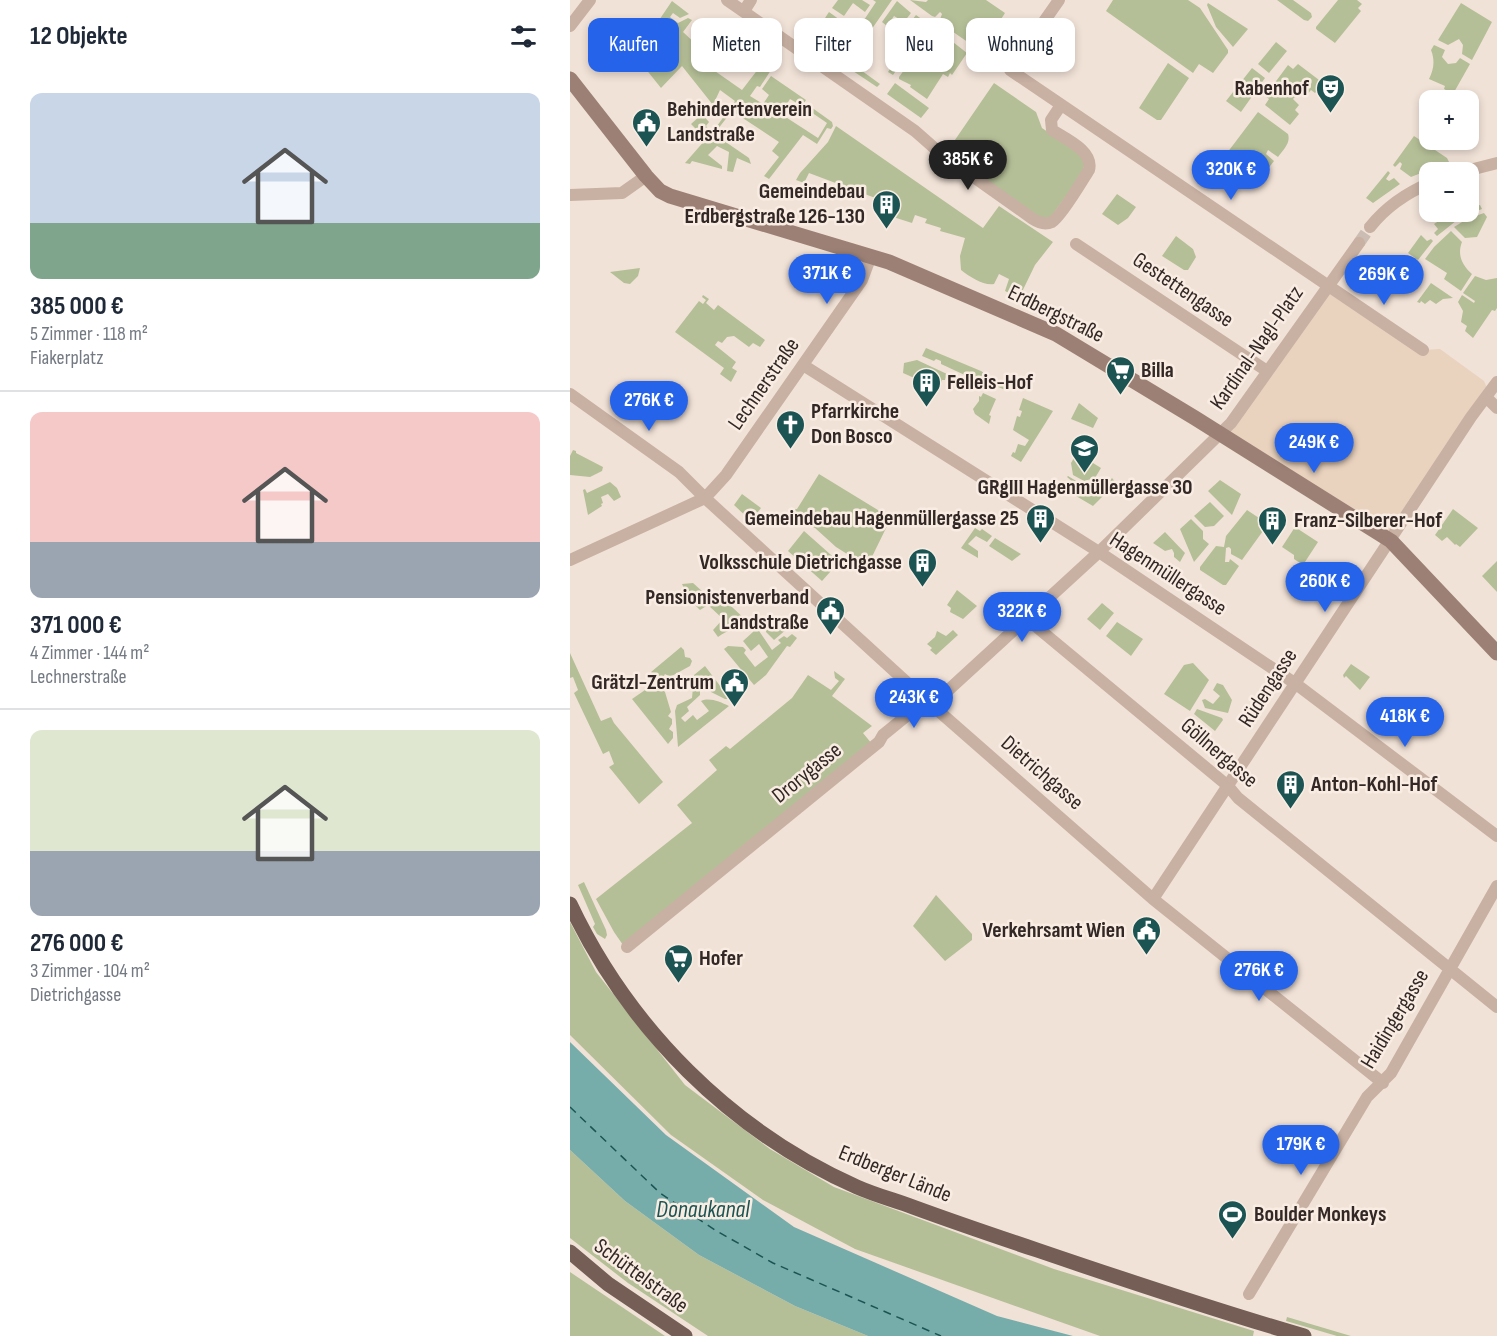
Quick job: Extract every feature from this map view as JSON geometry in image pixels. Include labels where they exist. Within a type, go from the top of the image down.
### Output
[{"type":"main road","name":"Erdberger Lände","points":[[570,904],[608,974],[634,1012],[676,1059],[716,1099],[762,1134],[794,1154],[858,1187],[969,1227],[1304,1336]]},
{"type":"main road","name":"Schüttelstraße","points":[[570,1252],[608,1284],[685,1336]]},
{"type":"street","points":[[570,26],[590,0]]},
{"type":"street","points":[[727,0],[747,5],[924,137],[940,153],[1038,222],[1049,223],[1057,217],[1089,170],[1090,165],[1090,161],[1083,152],[1052,130],[1051,120],[1061,105]]},
{"type":"street","points":[[1059,0],[1010,70],[1423,350]]},
{"type":"street","name":"Erdbergstraße","points":[[570,79],[645,176],[660,191],[670,196],[871,256],[1056,334],[1391,541],[1497,653]]},
{"type":"street","points":[[1479,168],[1497,163]]},
{"type":"street","points":[[570,195],[622,193],[645,176]]},
{"type":"street","points":[[1370,227],[1399,199],[1419,189]]},
{"type":"street","name":"Kardinal-Nagl-Platz","points":[[1220,434],[1231,423],[1359,243]]},
{"type":"street","name":"Gestettengasse","points":[[1076,244],[1267,371]]},
{"type":"street","name":"Lechnerstraße","points":[[570,560],[705,498],[726,475],[862,280],[871,256]]},
{"type":"street","name":"Hagenmüllergasse","points":[[803,365],[1099,552],[1296,684],[1497,836]]},
{"type":"street","name":"Rüdengasse","points":[[1153,898],[1471,417],[1497,382]]},
{"type":"street","name":"Dietrichgasse","points":[[570,394],[679,471],[705,498],[926,700],[1153,898],[1383,1083]]},
{"type":"street","points":[[1487,398],[1497,408]]},
{"type":"street","name":"Drorygasse","points":[[627,947],[876,744],[883,735],[926,700],[943,695],[1099,552],[1220,434]]},
{"type":"street","name":"Göllnergasse","points":[[1027,619],[1228,786],[1238,798],[1497,1007]]},
{"type":"street","name":"Haidingergasse","points":[[1249,1294],[1366,1097],[1391,1073],[1497,886]]},
{"type":"green space","points":[[838,0],[862,0],[870,5],[865,12],[853,3],[844,16],[832,8]]},
{"type":"green space","points":[[873,0],[892,0],[873,27],[873,18],[865,18],[876,2]]},
{"type":"green space","points":[[910,0],[926,2],[928,0],[986,0],[1005,13],[1002,18],[966,18],[966,41],[954,32],[954,18],[940,18],[942,14],[940,12],[935,17]]},
{"type":"green space","points":[[1113,0],[1188,0],[1200,8],[1228,53],[1213,73],[1199,64],[1193,73],[1106,11]]},
{"type":"green space","points":[[1277,0],[1293,0],[1311,13],[1312,17],[1308,21],[1304,20]]},
{"type":"green space","points":[[1338,0],[1357,0],[1362,4],[1358,8],[1361,11],[1335,43],[1316,27]]},
{"type":"green space","points":[[672,1],[689,14],[680,18],[673,13],[671,18],[660,18]]},
{"type":"green space","points":[[897,1],[911,13],[907,18],[894,16],[885,18],[885,24],[882,22]]},
{"type":"green space","points":[[1208,3],[1248,29],[1233,47],[1216,27]]},
{"type":"green space","points":[[1461,3],[1492,22],[1472,60],[1462,54],[1463,45],[1459,39],[1448,45],[1438,40]]},
{"type":"green space","points":[[829,12],[837,18],[825,18]]},
{"type":"green space","points":[[688,18],[691,21],[683,32],[691,39],[691,72],[716,72],[742,90],[756,72],[770,72],[760,87],[757,86],[750,96],[763,104],[769,95],[762,89],[771,76],[806,100],[802,106],[790,99],[781,114],[818,138],[827,123],[808,110],[811,107],[832,122],[833,126],[831,129],[827,128],[817,144],[803,135],[769,179],[764,176],[779,157],[772,151],[779,142],[732,111],[714,134],[749,158],[751,164],[737,158],[733,172],[727,171],[729,152],[717,146],[708,155],[722,166],[722,169],[692,161],[690,164],[685,163],[706,139],[691,124],[702,114],[709,122],[706,126],[712,133],[735,101],[720,90],[713,105],[682,66],[679,69],[679,22]]},
{"type":"green space","points":[[1276,42],[1287,51],[1269,73],[1258,64]]},
{"type":"green space","points":[[954,43],[966,52],[966,54],[952,75],[950,73],[948,77],[943,74],[927,99],[899,77],[903,72],[954,72]]},
{"type":"green space","points":[[1434,45],[1445,50],[1442,57],[1448,64],[1456,63],[1460,58],[1470,64],[1455,90],[1446,90],[1445,86],[1429,79],[1433,68],[1431,50]]},
{"type":"green space","points":[[1168,63],[1189,78],[1161,120],[1157,120],[1139,108]]},
{"type":"green space","points":[[1298,64],[1323,83],[1315,93],[1311,90],[1306,96],[1300,91],[1293,99],[1299,105],[1295,110],[1299,114],[1290,125],[1265,105],[1269,99],[1265,96],[1288,65],[1293,69]]},
{"type":"green space","points":[[1252,68],[1265,78],[1241,112],[1226,101]]},
{"type":"green space","points":[[648,72],[676,72],[661,88]]},
{"type":"green space","points":[[854,72],[864,72],[880,84],[877,87]]},
{"type":"green space","points":[[895,83],[929,108],[921,118],[887,94]]},
{"type":"green space","points":[[994,83],[1036,112],[1042,128],[1079,153],[1085,163],[1082,174],[1051,217],[1038,218],[946,153]]},
{"type":"green space","points":[[1258,112],[1289,137],[1278,157],[1268,150],[1266,154],[1274,161],[1257,180],[1224,157]]},
{"type":"green space","points":[[836,126],[983,228],[999,206],[1053,242],[1035,265],[1019,298],[1005,291],[1009,279],[999,274],[994,284],[986,284],[961,270],[960,256],[965,238],[940,231],[941,228],[925,223],[927,219],[915,215],[912,223],[887,215],[892,196],[881,191],[878,199],[809,173],[804,183],[796,180],[828,142]]},
{"type":"green space","points":[[1414,136],[1419,139],[1419,150],[1435,150],[1449,162],[1419,162],[1419,174],[1411,177],[1400,169],[1402,164],[1400,162],[1395,167],[1393,165]]},
{"type":"green space","points":[[1388,171],[1390,173],[1386,179],[1389,181],[1394,178],[1400,184],[1373,203],[1366,198]]},
{"type":"green space","points":[[1117,194],[1136,207],[1128,218],[1118,225],[1102,214]]},
{"type":"green space","points":[[1484,213],[1487,217],[1477,237],[1465,238],[1454,227],[1462,222],[1479,222],[1479,215]]},
{"type":"green space","points":[[1455,222],[1437,236],[1434,233],[1438,229],[1434,224]]},
{"type":"green space","points":[[1451,231],[1462,242],[1461,260],[1472,274],[1461,291],[1444,279],[1447,273],[1425,259]]},
{"type":"green space","points":[[1421,235],[1427,241],[1431,239],[1433,241],[1418,260],[1408,253]]},
{"type":"green space","points":[[1176,236],[1193,249],[1196,257],[1188,270],[1184,270],[1162,256]]},
{"type":"green space","points":[[640,268],[638,276],[630,284],[624,283],[610,272]]},
{"type":"green space","points":[[1475,276],[1486,280],[1497,278],[1497,308],[1495,311],[1492,310],[1473,338],[1465,331],[1467,326],[1461,322],[1463,311],[1458,302],[1462,295],[1474,303],[1475,301],[1463,293]]},
{"type":"green space","points":[[1431,283],[1453,298],[1443,299],[1436,304],[1430,300],[1425,304],[1421,301],[1417,302]]},
{"type":"green space","points":[[703,295],[709,299],[706,303],[714,310],[718,305],[765,340],[760,347],[753,343],[749,347],[734,336],[727,337],[722,343],[718,341],[715,345],[736,362],[732,368],[737,371],[731,382],[720,374],[724,368],[675,332],[699,301],[703,304],[706,300],[702,297]]},
{"type":"green space","points":[[926,348],[981,371],[1007,387],[1005,390],[996,386],[997,390],[977,381],[971,375],[969,377],[941,364],[941,361],[922,356]]},
{"type":"green space","points":[[917,360],[947,374],[939,389],[903,373],[904,363]]},
{"type":"green space","points":[[983,393],[996,399],[989,415],[991,416],[989,424],[975,414],[973,409],[979,401],[979,396],[981,397]]},
{"type":"green space","points":[[1023,398],[1053,411],[1021,462],[1011,456],[1013,452],[1015,453],[1018,444],[1025,446],[1029,440],[1013,430],[1017,416],[1020,417],[1022,411],[1019,410]]},
{"type":"green space","points":[[1079,403],[1098,418],[1093,428],[1071,419]]},
{"type":"green space","points":[[573,450],[603,467],[602,471],[590,477],[570,475],[570,456]]},
{"type":"green space","points":[[1077,453],[1101,468],[1095,478],[1084,481],[1073,475],[1071,463]]},
{"type":"green space","points":[[819,474],[891,518],[865,571],[861,569],[863,564],[836,547],[815,528],[789,520],[788,516],[793,509],[797,509]]},
{"type":"green space","points":[[1068,476],[1091,490],[1097,489],[1098,493],[1112,478],[1116,483],[1093,506],[1076,496],[1080,488]]},
{"type":"green space","points":[[1220,480],[1241,494],[1232,515],[1208,491]]},
{"type":"green space","points":[[610,482],[617,488],[621,497],[614,501],[608,494],[601,497],[602,506],[588,515],[583,490],[585,489],[587,493]]},
{"type":"green space","points":[[742,494],[761,508],[751,521],[734,505]]},
{"type":"green space","points":[[1210,502],[1224,516],[1214,526],[1205,527],[1194,516]]},
{"type":"green space","points":[[1453,509],[1478,528],[1460,547],[1447,537],[1442,541],[1435,535]]},
{"type":"green space","points":[[1247,510],[1268,524],[1242,560],[1231,554],[1229,547],[1226,548],[1225,562],[1229,562],[1230,559],[1239,566],[1226,585],[1223,585],[1200,570],[1200,567],[1216,546],[1224,547],[1226,536]]},
{"type":"green space","points":[[1191,519],[1203,531],[1203,539],[1209,544],[1194,562],[1180,529]]},
{"type":"green space","points":[[1295,527],[1318,542],[1303,565],[1282,547]]},
{"type":"green space","points":[[975,528],[980,531],[982,529],[992,536],[987,542],[976,536],[968,544],[978,551],[978,558],[961,548]]},
{"type":"green space","points":[[804,531],[839,562],[822,581],[788,551]]},
{"type":"green space","points":[[1165,532],[1185,553],[1180,562],[1174,557],[1172,549],[1165,551],[1153,543]]},
{"type":"green space","points":[[995,538],[1021,554],[1012,561],[989,546]]},
{"type":"green space","points":[[1497,561],[1497,592],[1482,576]]},
{"type":"green space","points":[[693,583],[713,601],[719,595],[746,620],[718,637],[713,630],[723,619],[708,605],[700,610],[686,598],[688,596],[682,584]]},
{"type":"green space","points":[[957,590],[977,606],[963,619],[950,612],[951,608],[947,605]]},
{"type":"green space","points":[[1102,603],[1114,613],[1100,630],[1087,619]]},
{"type":"green space","points":[[768,613],[787,629],[774,640],[766,632]]},
{"type":"green space","points":[[1117,622],[1143,639],[1131,656],[1106,636]]},
{"type":"green space","points":[[755,625],[772,650],[781,643],[778,640],[784,636],[787,638],[792,634],[797,638],[790,647],[787,646],[766,675],[754,685],[724,649],[728,646],[743,647],[746,650],[744,653],[755,667],[768,657],[759,644],[751,651],[743,641],[754,631],[752,628]]},
{"type":"green space","points":[[953,630],[958,635],[936,655],[930,650],[932,648],[927,644],[935,637],[937,631],[946,636]]},
{"type":"green space","points":[[681,647],[685,657],[692,661],[690,666],[670,677],[665,674],[662,679],[656,678],[651,672]]},
{"type":"green space","points":[[570,653],[601,721],[611,717],[663,782],[639,804],[609,767],[614,764],[609,751],[603,754],[574,693],[578,690],[573,677],[570,678]]},
{"type":"green space","points":[[1193,663],[1209,680],[1190,711],[1164,694],[1184,665]]},
{"type":"green space","points":[[1351,664],[1370,677],[1360,690],[1346,676],[1344,678],[1343,675]]},
{"type":"green space","points":[[705,666],[730,699],[711,692],[709,687],[704,688],[694,680],[694,675]]},
{"type":"green space","points":[[834,671],[845,679],[832,696],[872,726],[863,733],[872,744],[623,945],[596,899],[692,823],[677,805],[717,770],[709,760],[726,746],[730,749],[792,698],[808,675],[831,690],[839,681],[835,678]]},
{"type":"green space","points":[[1217,683],[1223,685],[1232,700],[1228,713],[1205,708],[1202,700],[1205,699],[1213,704],[1220,696],[1213,690]]},
{"type":"green space","points":[[695,686],[700,690],[700,695],[687,707],[689,711],[681,718],[685,722],[693,715],[697,720],[709,711],[701,701],[711,700],[729,706],[678,747],[675,711],[677,705],[692,698]]},
{"type":"green space","points":[[659,687],[665,692],[671,712],[668,716],[672,719],[669,729],[673,732],[673,738],[668,744],[632,699],[645,690]]},
{"type":"green space","points":[[1197,709],[1222,718],[1223,720],[1215,731],[1194,714]]},
{"type":"green space","points":[[584,882],[606,930],[605,939],[597,934],[593,927],[595,924],[578,885]]},
{"type":"green space","points":[[936,895],[972,934],[972,940],[945,961],[913,926]]},
{"type":"green space","points":[[570,922],[596,972],[685,1085],[770,1149],[834,1187],[1054,1269],[1254,1331],[1253,1336],[1100,1336],[855,1249],[763,1200],[671,1135],[570,1035]]},
{"type":"green space","points":[[570,1150],[625,1201],[699,1255],[795,1306],[868,1336],[708,1336],[628,1283],[570,1238]]},
{"type":"green space","points":[[570,1272],[665,1336],[570,1336]]},
{"type":"green space","points":[[1287,1317],[1351,1336],[1337,1336],[1286,1321]]},
{"type":"shaded area","points":[[1328,286],[1423,350],[1440,349],[1484,381],[1487,388],[1391,541],[1220,434]]},
{"type":"water","name":"Donaukanal","points":[[570,1042],[666,1135],[794,1227],[997,1316],[1073,1336],[868,1336],[795,1306],[699,1255],[625,1201],[570,1150]]},
{"type":"ferry route","points":[[570,1107],[660,1193],[715,1230],[773,1263],[941,1336]]},
{"type":"tunnel","points":[[1359,243],[1370,227]]},
{"type":"place","name":"Rabenhof","points":[[1330,114]]},
{"type":"place","name":"Behindertenverein Landstraße","points":[[646,148]]},
{"type":"place","name":"Gemeindebau Erdbergstraße 126-130","points":[[886,230]]},
{"type":"place","name":"Billa","points":[[1120,396]]},
{"type":"place","name":"Felleis-Hof","points":[[926,408]]},
{"type":"place","name":"Pfarrkirche Don Bosco","points":[[790,450]]},
{"type":"place","name":"GRgIII Hagenmüllergasse 30","points":[[1085,474]]},
{"type":"place","name":"Gemeindebau Hagenmüllergasse 25","points":[[1040,544]]},
{"type":"place","name":"Franz-Silberer-Hof","points":[[1273,546]]},
{"type":"place","name":"Volksschule Dietrichgasse","points":[[923,588]]},
{"type":"place","name":"Pensionistenverband Landstraße","points":[[830,636]]},
{"type":"place","name":"Grätzl-Zentrum","points":[[735,708]]},
{"type":"place","name":"Anton-Kohl-Hof","points":[[1290,810]]},
{"type":"place","name":"Verkehrsamt Wien","points":[[1146,956]]},
{"type":"place","name":"Hofer","points":[[678,984]]},
{"type":"place","name":"Boulder Monkeys","points":[[1233,1240]]}]
